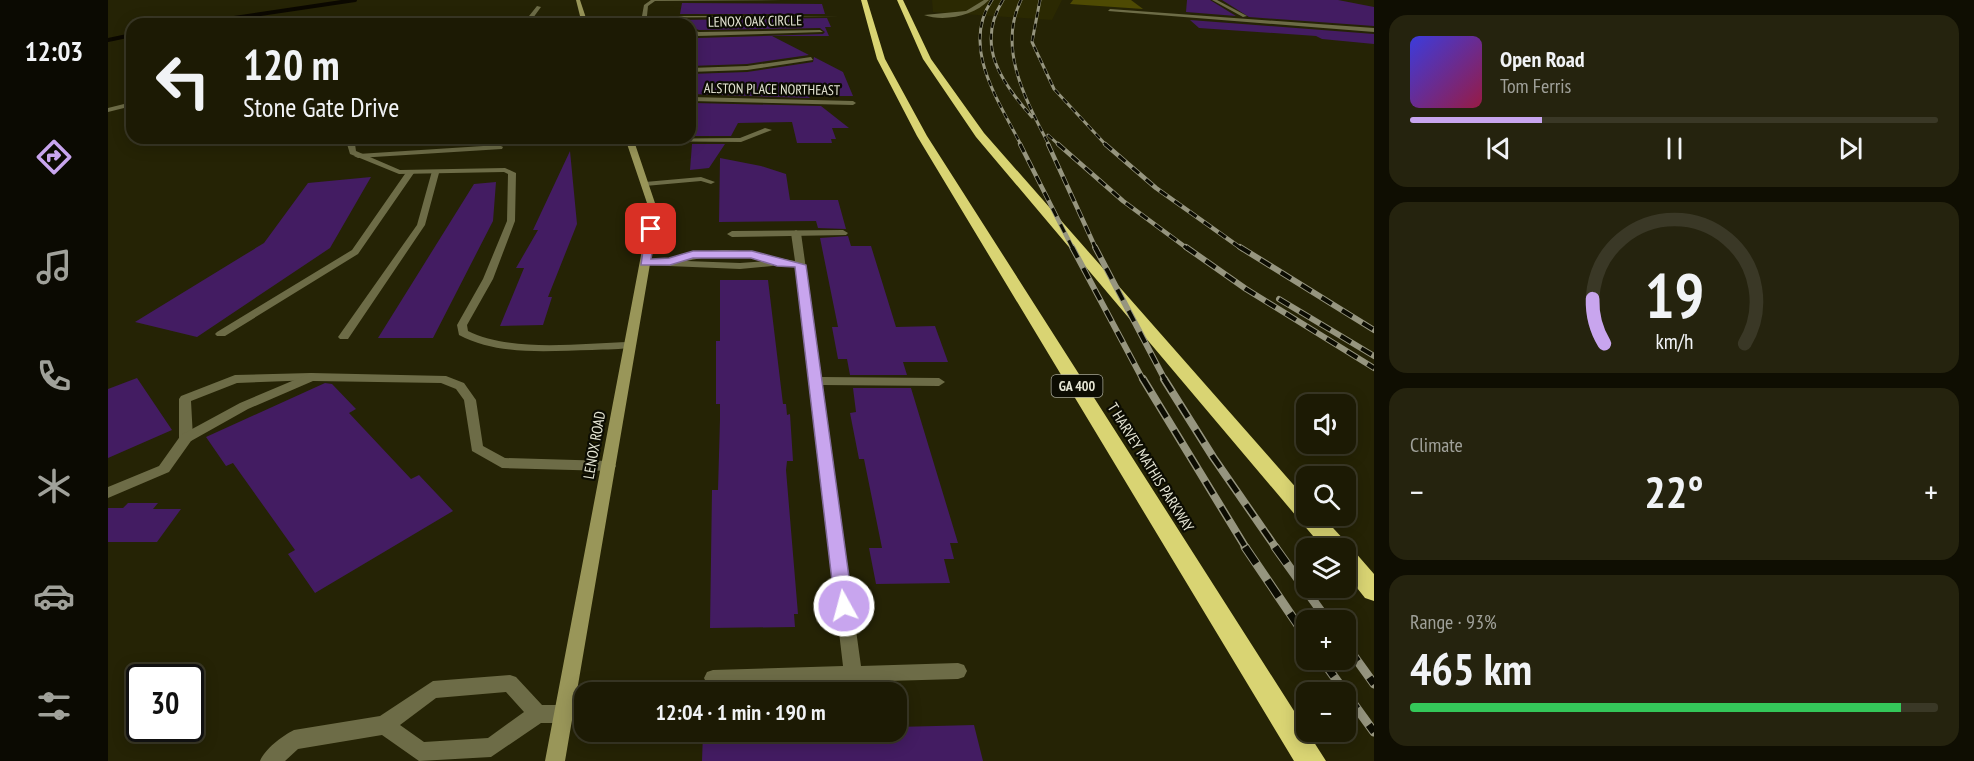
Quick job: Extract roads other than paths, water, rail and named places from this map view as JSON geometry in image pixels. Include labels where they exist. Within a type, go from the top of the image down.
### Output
[{"type":"highway","name":"T HARVEY MATHIS PARKWAY","points":[[864,0],[881,59],[922,136],[1241,652],[1311,761]]},
{"type":"highway","points":[[900,0],[927,59],[980,135],[1296,500]]},
{"type":"highway","points":[[1318,526],[1329,538]]},
{"type":"highway","points":[[1356,570],[1374,591]]},
{"type":"street","points":[[578,0],[583,18]]},
{"type":"street","points":[[644,16],[646,5],[654,0],[780,1]]},
{"type":"street","points":[[926,15],[967,12],[977,9],[987,0]]},
{"type":"street","points":[[1214,0],[1247,19]]},
{"type":"street","points":[[526,18],[531,17],[540,7]]},
{"type":"street","points":[[1110,10],[1374,30]]},
{"type":"street","points":[[620,18],[838,15]]},
{"type":"street","points":[[376,17],[440,17]]},
{"type":"street","points":[[453,17],[488,18]]},
{"type":"street","name":"LENOX OAK CIRCLE","points":[[696,33],[820,32]]},
{"type":"street","points":[[696,70],[747,68],[811,59]]},
{"type":"street","name":"ALSTON PLACE NORTHEAST","points":[[696,99],[853,103]]},
{"type":"street","points":[[108,110],[126,106]]},
{"type":"street","points":[[696,139],[741,140],[768,130]]},
{"type":"street","points":[[351,144],[353,152],[358,156],[399,172],[505,170],[512,173],[512,221],[488,279],[462,325],[463,333],[472,340],[496,345],[630,345]]},
{"type":"street","name":"LENOX ROAD","points":[[555,761],[651,229],[652,206],[631,144]]},
{"type":"street","points":[[358,156],[499,147]]},
{"type":"street","points":[[221,334],[354,252],[410,173]]},
{"type":"street","points":[[344,337],[421,225],[435,173]]},
{"type":"street","points":[[645,184],[701,179],[711,182]]},
{"type":"street","points":[[796,233],[853,674]]},
{"type":"street","points":[[732,234],[843,233]]},
{"type":"street","points":[[670,262],[693,255],[752,255],[800,265]]},
{"type":"street","points":[[723,255],[723,267]]},
{"type":"street","points":[[645,262],[723,267],[751,267],[777,262]]},
{"type":"street","points":[[186,438],[185,399],[235,379],[311,377],[442,379],[460,386],[470,400],[477,448],[502,463],[609,466]]},
{"type":"street","points":[[108,494],[164,469],[186,438],[244,406],[311,377]]},
{"type":"street","points":[[815,381],[939,382]]},
{"type":"street","points":[[713,678],[958,671]]},
{"type":"street","points":[[270,761],[294,740],[384,725],[433,690],[510,683],[538,714]]},
{"type":"street","points":[[384,725],[421,752],[490,747],[538,714],[564,714]]},
{"type":"waterway","points":[[234,18],[355,0]]},
{"type":"waterway","points":[[108,40],[126,36]]},
{"type":"railway","points":[[992,0],[983,18],[980,36],[981,55],[986,74],[1021,145]]},
{"type":"railway","points":[[1003,0],[991,32],[995,62],[1010,90],[1032,117]]},
{"type":"railway","points":[[1021,0],[1014,18],[1013,56],[1024,92],[1049,145]]},
{"type":"railway","points":[[1040,0],[1032,42],[1054,89],[1105,144]]},
{"type":"railway","points":[[1048,135],[1059,145]]},
{"type":"railway","points":[[1020,144],[1073,249]]},
{"type":"railway","points":[[1048,144],[1096,248]]},
{"type":"railway","points":[[1058,144],[1123,201],[1188,249]]},
{"type":"railway","points":[[1105,144],[1156,188],[1242,249]]},
{"type":"railway","points":[[1072,247],[1143,380]]},
{"type":"railway","points":[[1186,247],[1246,289],[1374,368]]},
{"type":"railway","points":[[1240,247],[1374,330]]},
{"type":"railway","points":[[1096,248],[1165,380]]},
{"type":"railway","points":[[1279,299],[1374,356]]},
{"type":"railway","points":[[1143,379],[1246,548]]},
{"type":"railway","points":[[1164,379],[1213,457],[1276,548]]},
{"type":"railway","points":[[1245,547],[1296,622]]},
{"type":"railway","points":[[1275,547],[1320,610]]},
{"type":"railway","points":[[1356,659],[1374,684]]},
{"type":"railway","points":[[1329,670],[1374,732]]}]
